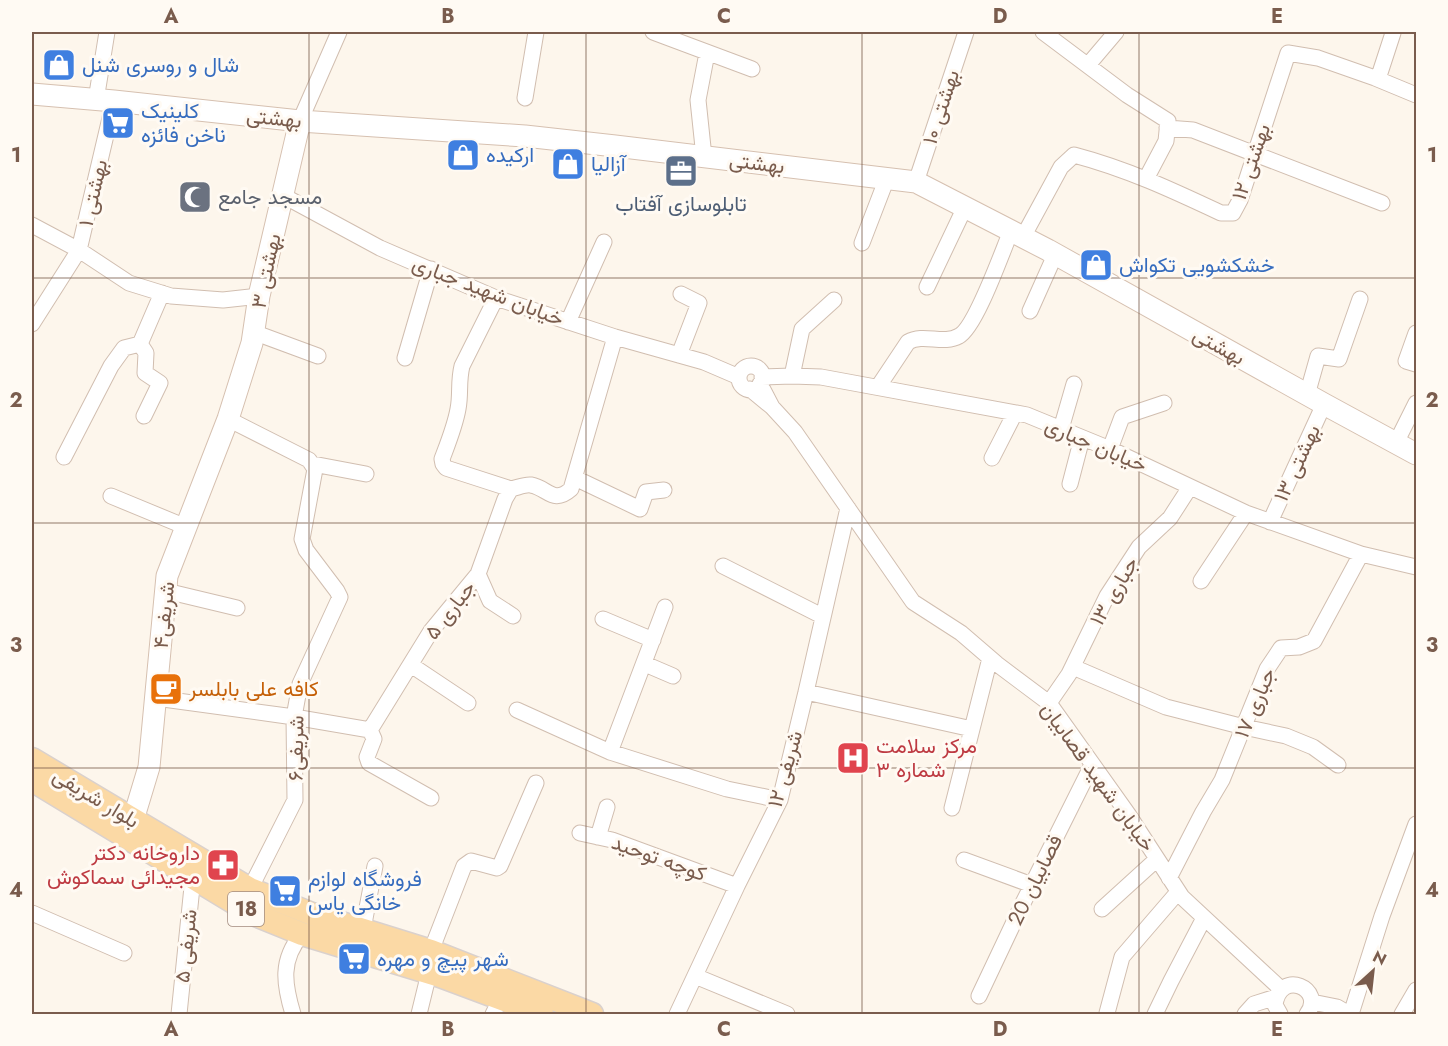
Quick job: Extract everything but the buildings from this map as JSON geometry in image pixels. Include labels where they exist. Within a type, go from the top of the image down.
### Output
[{"type":"main road","name":"بهشتی","points":[[32,94],[300,122],[525,136],[916,182],[1056,255],[1416,454]]},
{"type":"main road","name":"بهشتی ۳","points":[[228,419],[252,343],[259,296],[300,122]]},
{"type":"main road","name":"شریفی۴","points":[[133,820],[148,767],[167,576],[228,419]]},
{"type":"main road","name":"بلوار شریفی","points":[[32,759],[250,889],[312,914],[363,929],[430,962],[479,980],[592,1014]]},
{"type":"main road","name":"بلوار شریفی","points":[[32,780],[254,914],[302,934],[430,962]]},
{"type":"main road","name":"بلوار شریفی","points":[[479,980],[497,1006],[542,1014]]},
{"type":"street","name":"بهشتی ۱","points":[[32,324],[79,250],[105,100],[107,32]]},
{"type":"street","points":[[300,122],[339,32]]},
{"type":"street","points":[[525,98],[536,32]]},
{"type":"street","points":[[653,32],[752,69]]},
{"type":"street","name":"بهشتی ۱۰","points":[[916,182],[966,32]]},
{"type":"street","points":[[1043,32],[1127,95],[1168,121],[1166,141],[1146,179]]},
{"type":"street","points":[[1088,65],[1116,32]]},
{"type":"street","points":[[1378,79],[1393,33]]},
{"type":"street","points":[[704,157],[698,100],[707,53]]},
{"type":"street","name":"بهشتی ۱۲","points":[[1017,234],[1060,167],[1074,155],[1107,164],[1146,179],[1221,213],[1233,213],[1240,200],[1288,53],[1318,58],[1416,95]]},
{"type":"street","points":[[1167,128],[1193,130],[1382,203]]},
{"type":"street","points":[[862,243],[887,178]]},
{"type":"street","name":"خیابان شهید جباری","points":[[282,195],[380,248],[496,298],[615,337],[742,372]]},
{"type":"street","points":[[927,287],[964,207]]},
{"type":"street","points":[[32,225],[79,250],[129,283],[171,296],[223,300],[259,296]]},
{"type":"street","points":[[878,387],[908,342],[923,338],[951,339],[965,331],[1017,234]]},
{"type":"street","points":[[568,322],[604,242]]},
{"type":"street","points":[[1030,311],[1056,255]]},
{"type":"street","points":[[405,358],[431,269]]},
{"type":"street","points":[[140,344],[162,293]]},
{"type":"street","points":[[679,355],[699,303],[681,294]]},
{"type":"street","points":[[496,298],[462,366],[455,425],[442,459],[446,468],[511,489],[531,485],[557,497],[564,495],[571,489],[575,478],[615,337]]},
{"type":"street","name":"بهشتی ۱۳","points":[[1270,522],[1316,400],[1318,356],[1339,358],[1360,299]]},
{"type":"street","points":[[792,376],[802,329],[834,300]]},
{"type":"street","points":[[253,332],[318,356]]},
{"type":"street","points":[[1416,333],[1406,361],[1416,364]]},
{"type":"street","points":[[140,344],[146,353],[145,373],[160,383],[144,416]]},
{"type":"street","points":[[64,457],[111,366],[124,348],[140,344]]},
{"type":"street","name":"خیابان شهید قصابیان","points":[[742,372],[750,366],[758,369],[758,383],[772,407],[795,432],[913,602],[961,633],[1050,704],[1128,814],[1178,892],[1279,993]]},
{"type":"street","name":"خیابان جباری","points":[[758,383],[792,376],[821,377],[1027,415],[1110,449],[1246,513],[1361,554],[1416,567]]},
{"type":"street","points":[[1061,429],[1074,384]]},
{"type":"street","points":[[1110,449],[1122,417],[1164,403]]},
{"type":"street","points":[[1396,443],[1416,403]]},
{"type":"street","points":[[992,458],[1015,413]]},
{"type":"street","points":[[228,419],[313,464],[366,474]]},
{"type":"street","points":[[1070,484],[1082,438]]},
{"type":"street","name":"شریفی۶","points":[[250,889],[296,800],[294,717],[300,684],[340,597],[338,591],[306,550],[302,539],[315,469],[313,464]]},
{"type":"street","points":[[575,478],[640,509],[646,492],[664,490]]},
{"type":"street","name":"جباری ۱۳","points":[[1050,704],[1073,668],[1107,596],[1139,547],[1170,518],[1190,487]]},
{"type":"street","name":"جباری ۵","points":[[370,730],[431,631],[478,574],[504,500],[511,489]]},
{"type":"street","points":[[111,496],[186,527]]},
{"type":"street","name":"شریفی ۱۲","points":[[677,1014],[736,886],[780,800],[848,508]]},
{"type":"street","points":[[1201,581],[1246,513]]},
{"type":"street","name":"جباری ۱۷","points":[[1169,878],[1222,780],[1267,669],[1281,648],[1299,647],[1314,641],[1361,554]]},
{"type":"street","points":[[723,566],[822,616]]},
{"type":"street","points":[[478,574],[490,601],[513,616]]},
{"type":"street","points":[[166,591],[237,608]]},
{"type":"street","points":[[610,752],[665,607]]},
{"type":"street","points":[[603,619],[653,640]]},
{"type":"street","points":[[952,808],[990,658]]},
{"type":"street","points":[[645,664],[673,676]]},
{"type":"street","points":[[411,665],[468,703]]},
{"type":"street","points":[[1073,668],[1166,706],[1286,736],[1314,747],[1338,765]]},
{"type":"street","points":[[806,692],[972,729]]},
{"type":"street","points":[[156,698],[370,730],[374,739],[367,757],[369,763],[431,798]]},
{"type":"street","points":[[517,710],[610,752],[727,789],[780,800]]},
{"type":"street","name":"قصابیان 20","points":[[979,996],[1092,765]]},
{"type":"street","points":[[419,1014],[430,962],[464,866],[471,861],[496,868],[500,866],[536,783]]},
{"type":"street","points":[[598,837],[607,807]]},
{"type":"street","points":[[1245,1014],[1254,1004],[1279,993],[1289,985],[1297,985],[1305,988],[1310,994],[1310,1008],[1337,1007],[1350,1014],[1382,916],[1416,824]]},
{"type":"street","name":"کوچه توحید","points":[[580,834],[612,840],[736,886]]},
{"type":"street","points":[[1102,909],[1157,859]]},
{"type":"street","points":[[964,860],[1032,885]]},
{"type":"street","points":[[363,929],[375,866]]},
{"type":"street","name":"شریفی ۵","points":[[179,1014],[194,877]]},
{"type":"street","points":[[1107,1013],[1122,957],[1178,892]]},
{"type":"street","points":[[32,913],[124,953]]},
{"type":"street","points":[[1155,1014],[1204,918]]},
{"type":"street","points":[[293,1014],[288,999],[285,976],[288,957],[302,934]]},
{"type":"street","points":[[695,976],[787,1014]]},
{"type":"street","points":[[1402,1014],[1416,990]]},
{"type":"street","points":[[1279,993],[1275,1005],[1280,1014]]},
{"type":"place","name":"شال و روسری شنل","points":[[59,65]]},
{"type":"place","name":"کلینیک ناخن فائزه","points":[[118,123]]},
{"type":"place","name":"ارکیده","points":[[463,155]]},
{"type":"place","name":"آزالیا","points":[[568,164]]},
{"type":"place","name":"تابلوسازی آفتاب","points":[[681,171]]},
{"type":"place","name":"مسجد جامع","points":[[195,197]]},
{"type":"place","name":"خشکشویی تکواش","points":[[1096,265]]},
{"type":"place","name":"کافه علی بابلسر","points":[[166,689]]},
{"type":"place","name":"مرکز سلامت شماره ۳","points":[[853,758]]},
{"type":"place","name":"داروخانه دکتر مجیدائی سماکوش","points":[[223,865]]},
{"type":"place","name":"فروشگاه لوازم خانگی یاس","points":[[285,891]]},
{"type":"place","name":"شهر پیچ و مهره","points":[[354,959]]}]
